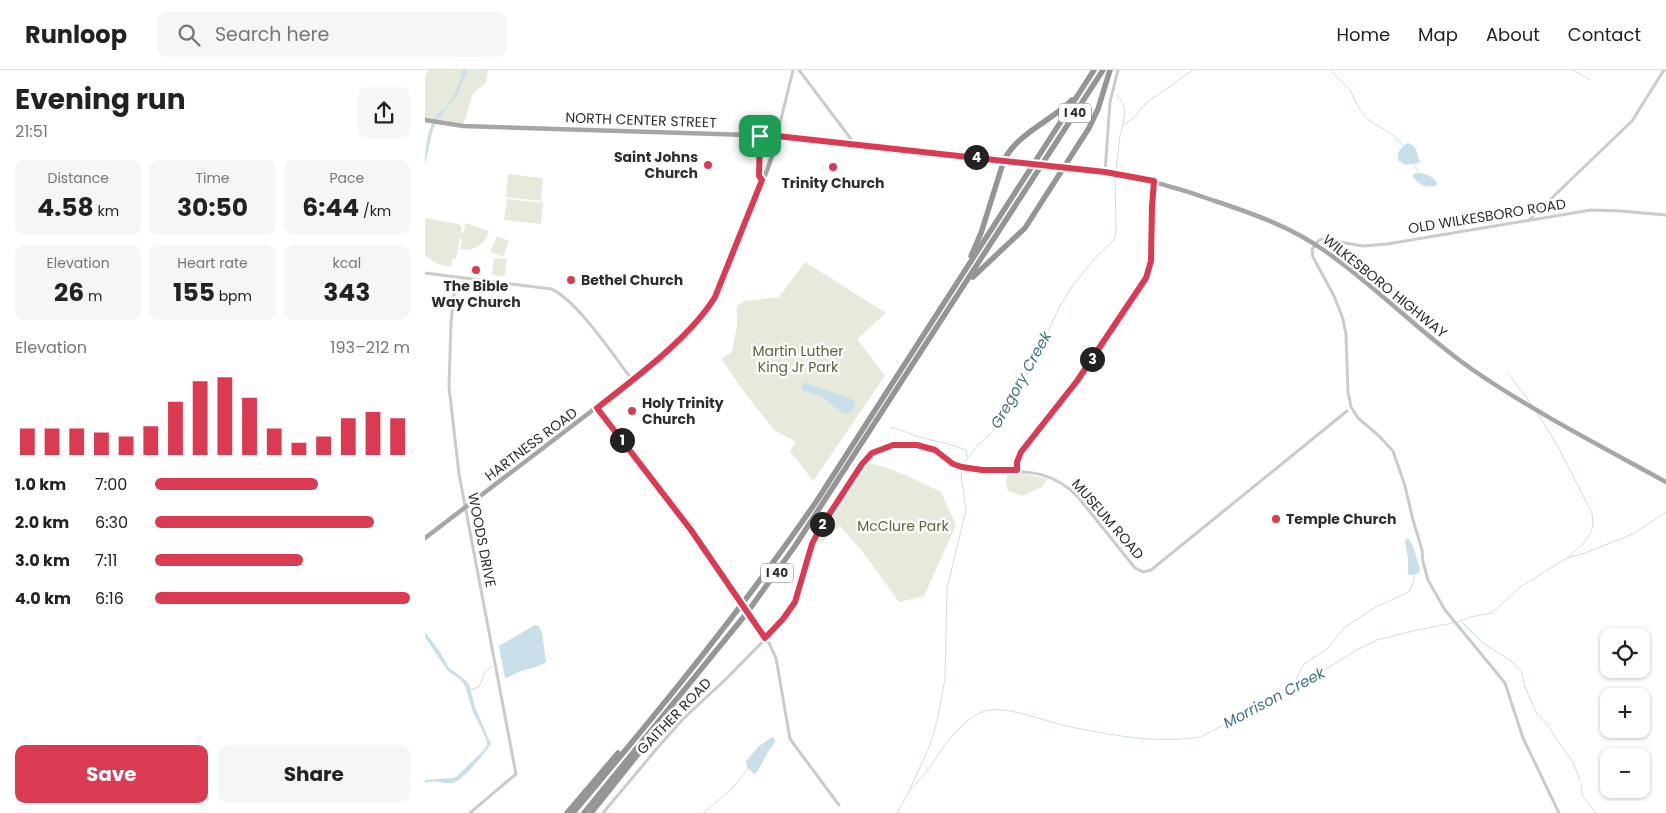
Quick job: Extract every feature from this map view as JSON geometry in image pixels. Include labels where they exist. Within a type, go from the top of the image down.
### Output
[{"type":"highway","name":"I 40","points":[[573,813],[755,589],[789,542],[1095,70]]},
{"type":"highway","name":"I 40","points":[[584,813],[756,601],[795,546],[1103,70]]},
{"type":"highway","points":[[945,315],[977,272],[1025,228],[1065,168],[1094,119],[1110,70]]},
{"type":"highway","points":[[959,280],[981,233],[1004,160],[1009,150],[1015,143],[1064,108],[1085,85]]},
{"type":"highway","points":[[591,813],[652,736],[689,685]]},
{"type":"highway","points":[[567,813],[655,713]]},
{"type":"main road","name":"NORTH CENTER STREET","points":[[425,120],[463,126],[777,136],[854,143],[1065,168]]},
{"type":"main road","points":[[760,136],[759,176],[762,180]]},
{"type":"main road","name":"HARTNESS ROAD","points":[[425,538],[633,380],[709,308],[718,292],[774,154],[777,136]]},
{"type":"main road","name":"WILKESBORO HIGHWAY","points":[[1065,168],[1105,172],[1154,181],[1278,223],[1315,244],[1343,264],[1471,368],[1531,407],[1666,482]]},
{"type":"street","points":[[777,136],[793,70]]},
{"type":"street","points":[[799,70],[854,143]]},
{"type":"street","points":[[1105,172],[1110,102],[1118,70]]},
{"type":"street","points":[[1529,220],[1632,120],[1663,70]]},
{"type":"street","points":[[1017,470],[1017,462],[1021,452],[1077,381],[1146,278],[1151,261],[1154,181]]},
{"type":"street","name":"OLD WILKESBORO ROAD","points":[[1315,244],[1322,239],[1363,246],[1387,244],[1577,212],[1606,210],[1666,215]]},
{"type":"street","points":[[1315,244],[1312,249],[1313,257],[1334,296],[1343,319],[1346,336],[1348,392],[1351,406],[1358,418],[1393,451],[1405,486],[1428,580],[1441,605],[1505,683],[1523,738],[1559,813]]},
{"type":"street","points":[[426,272],[456,278],[558,291],[571,302],[633,380]]},
{"type":"street","name":"WOODS DRIVE","points":[[456,278],[451,322],[449,387],[464,509],[516,774],[470,813]]},
{"type":"street","points":[[597,408],[691,530],[773,649],[790,739],[839,805]]},
{"type":"street","name":"MUSEUM ROAD","points":[[765,638],[783,619],[795,602],[812,544],[819,530],[862,464],[872,453],[893,445],[911,444],[939,452],[953,464],[964,467],[982,470],[1017,470],[1053,478],[1067,486],[1085,505],[1135,568],[1147,572],[1347,410]]},
{"type":"street","name":"GAITHER ROAD","points":[[603,813],[683,719],[726,679],[765,638]]},
{"type":"green space","points":[[428,70],[488,70],[486,83],[473,93],[463,126],[425,118],[425,77]]},
{"type":"green space","points":[[508,174],[543,178],[541,201],[506,197]]},
{"type":"green space","points":[[507,199],[543,203],[541,224],[504,220]]},
{"type":"green space","points":[[425,218],[459,224],[463,233],[466,223],[489,231],[485,240],[475,248],[460,249],[462,239],[460,238],[456,259],[453,258],[451,267],[438,264],[425,256]]},
{"type":"green space","points":[[497,236],[509,241],[503,257],[490,252]]},
{"type":"green space","points":[[494,258],[507,259],[505,276],[492,275]]},
{"type":"green space","name":"Martin Luther King Jr Park","points":[[805,262],[886,313],[857,339],[885,376],[813,481],[790,451],[796,442],[774,430],[721,359],[732,352],[737,326],[737,306],[745,301],[779,297]]},
{"type":"green space","name":"McClure Park","points":[[863,462],[894,471],[941,492],[956,525],[924,596],[899,602],[863,552],[840,526],[822,542],[815,538]]},
{"type":"green space","points":[[1017,472],[1047,479],[1042,487],[1023,496],[1008,491],[1006,482],[1008,473]]},
{"type":"water","points":[[463,70],[467,70],[458,94],[438,119],[433,129],[425,164],[427,140],[432,122],[454,96]]},
{"type":"water","points":[[1408,143],[1414,146],[1417,151],[1420,163],[1405,165],[1398,160],[1400,150]]},
{"type":"water","points":[[1416,173],[1425,174],[1432,178],[1437,182],[1436,186],[1429,187],[1420,184],[1412,176]]},
{"type":"water","points":[[803,382],[852,399],[855,402],[855,406],[849,414],[844,414],[822,397],[801,389]]},
{"type":"water","points":[[1408,538],[1413,546],[1420,569],[1419,573],[1414,575],[1409,575],[1408,573],[1405,541]]},
{"type":"water","points":[[535,625],[539,626],[542,633],[546,662],[540,666],[505,678],[499,646]]},
{"type":"water","points":[[425,632],[449,668],[469,684],[475,707],[491,744],[467,773],[452,783],[432,781],[425,783],[425,780],[456,777],[484,750],[487,740],[473,712],[465,686],[461,680],[447,670],[425,637]]},
{"type":"water","points":[[772,737],[775,742],[754,774],[747,767],[746,761],[759,746]]},
{"type":"waterway","name":"Gregory Creek","points":[[1116,170],[1123,125],[1134,118],[1145,104],[1193,70]]},
{"type":"waterway","points":[[1330,70],[1350,90],[1365,117],[1392,134],[1404,146]]},
{"type":"waterway","points":[[1573,70],[1590,80]]},
{"type":"waterway","points":[[1117,95],[1124,108],[1123,124]]},
{"type":"waterway","points":[[1413,164],[1419,173]]},
{"type":"waterway","name":"Gregory Creek","points":[[910,789],[930,745],[937,721],[945,679],[947,588],[966,510],[961,476],[962,468],[977,446],[999,426],[1032,365],[1060,306],[1073,285],[1098,255],[1114,240],[1116,231],[1115,180]]},
{"type":"waterway","points":[[1507,372],[1532,405]]},
{"type":"waterway","points":[[1537,413],[1556,443],[1592,513],[1593,526],[1590,534],[1583,544],[1568,557]]},
{"type":"waterway","points":[[890,428],[966,450],[967,457]]},
{"type":"waterway","name":"Morrison Creek","points":[[1457,622],[1470,617],[1492,613],[1520,587],[1567,558],[1585,553],[1635,533],[1666,512]]},
{"type":"waterway","points":[[1293,690],[1304,664],[1327,649],[1344,628],[1376,607],[1409,592],[1414,581],[1414,575]]},
{"type":"waterway","points":[[1461,621],[1483,643],[1514,663],[1522,673],[1525,687],[1537,714],[1549,726],[1573,762],[1580,780]]},
{"type":"waterway","name":"Morrison Creek","points":[[897,813],[908,793],[949,740],[972,717],[982,712],[991,710],[1012,711],[1067,726],[1133,738],[1167,740],[1200,737],[1293,690],[1355,651],[1377,640],[1453,623]]},
{"type":"waterway","points":[[470,690],[479,687],[485,672],[493,666]]},
{"type":"waterway","points":[[703,813],[732,789],[749,767]]},
{"type":"waterway","points":[[1581,784],[1582,795],[1596,813]]},
{"type":"place","name":"Saint Johns Church","points":[[708,165]]},
{"type":"place","name":"Trinity Church","points":[[833,167]]},
{"type":"place","name":"The Bible Way Church","points":[[476,270]]},
{"type":"place","name":"Bethel Church","points":[[571,280]]},
{"type":"place","name":"Holy Trinity Church","points":[[632,411]]},
{"type":"place","name":"Temple Church","points":[[1276,519]]},
{"type":"route","points":[[760,136],[777,136],[937,152],[1105,172],[1154,181],[1151,261],[1146,278],[1077,381],[1021,452],[1017,462],[1017,470],[982,470],[962,467],[953,464],[935,450],[911,444],[887,446],[872,453],[866,458],[819,530],[812,544],[795,602],[790,611],[765,638],[691,530],[597,408],[633,380],[701,318],[709,308],[718,292],[762,180],[759,176],[760,136]]}]
